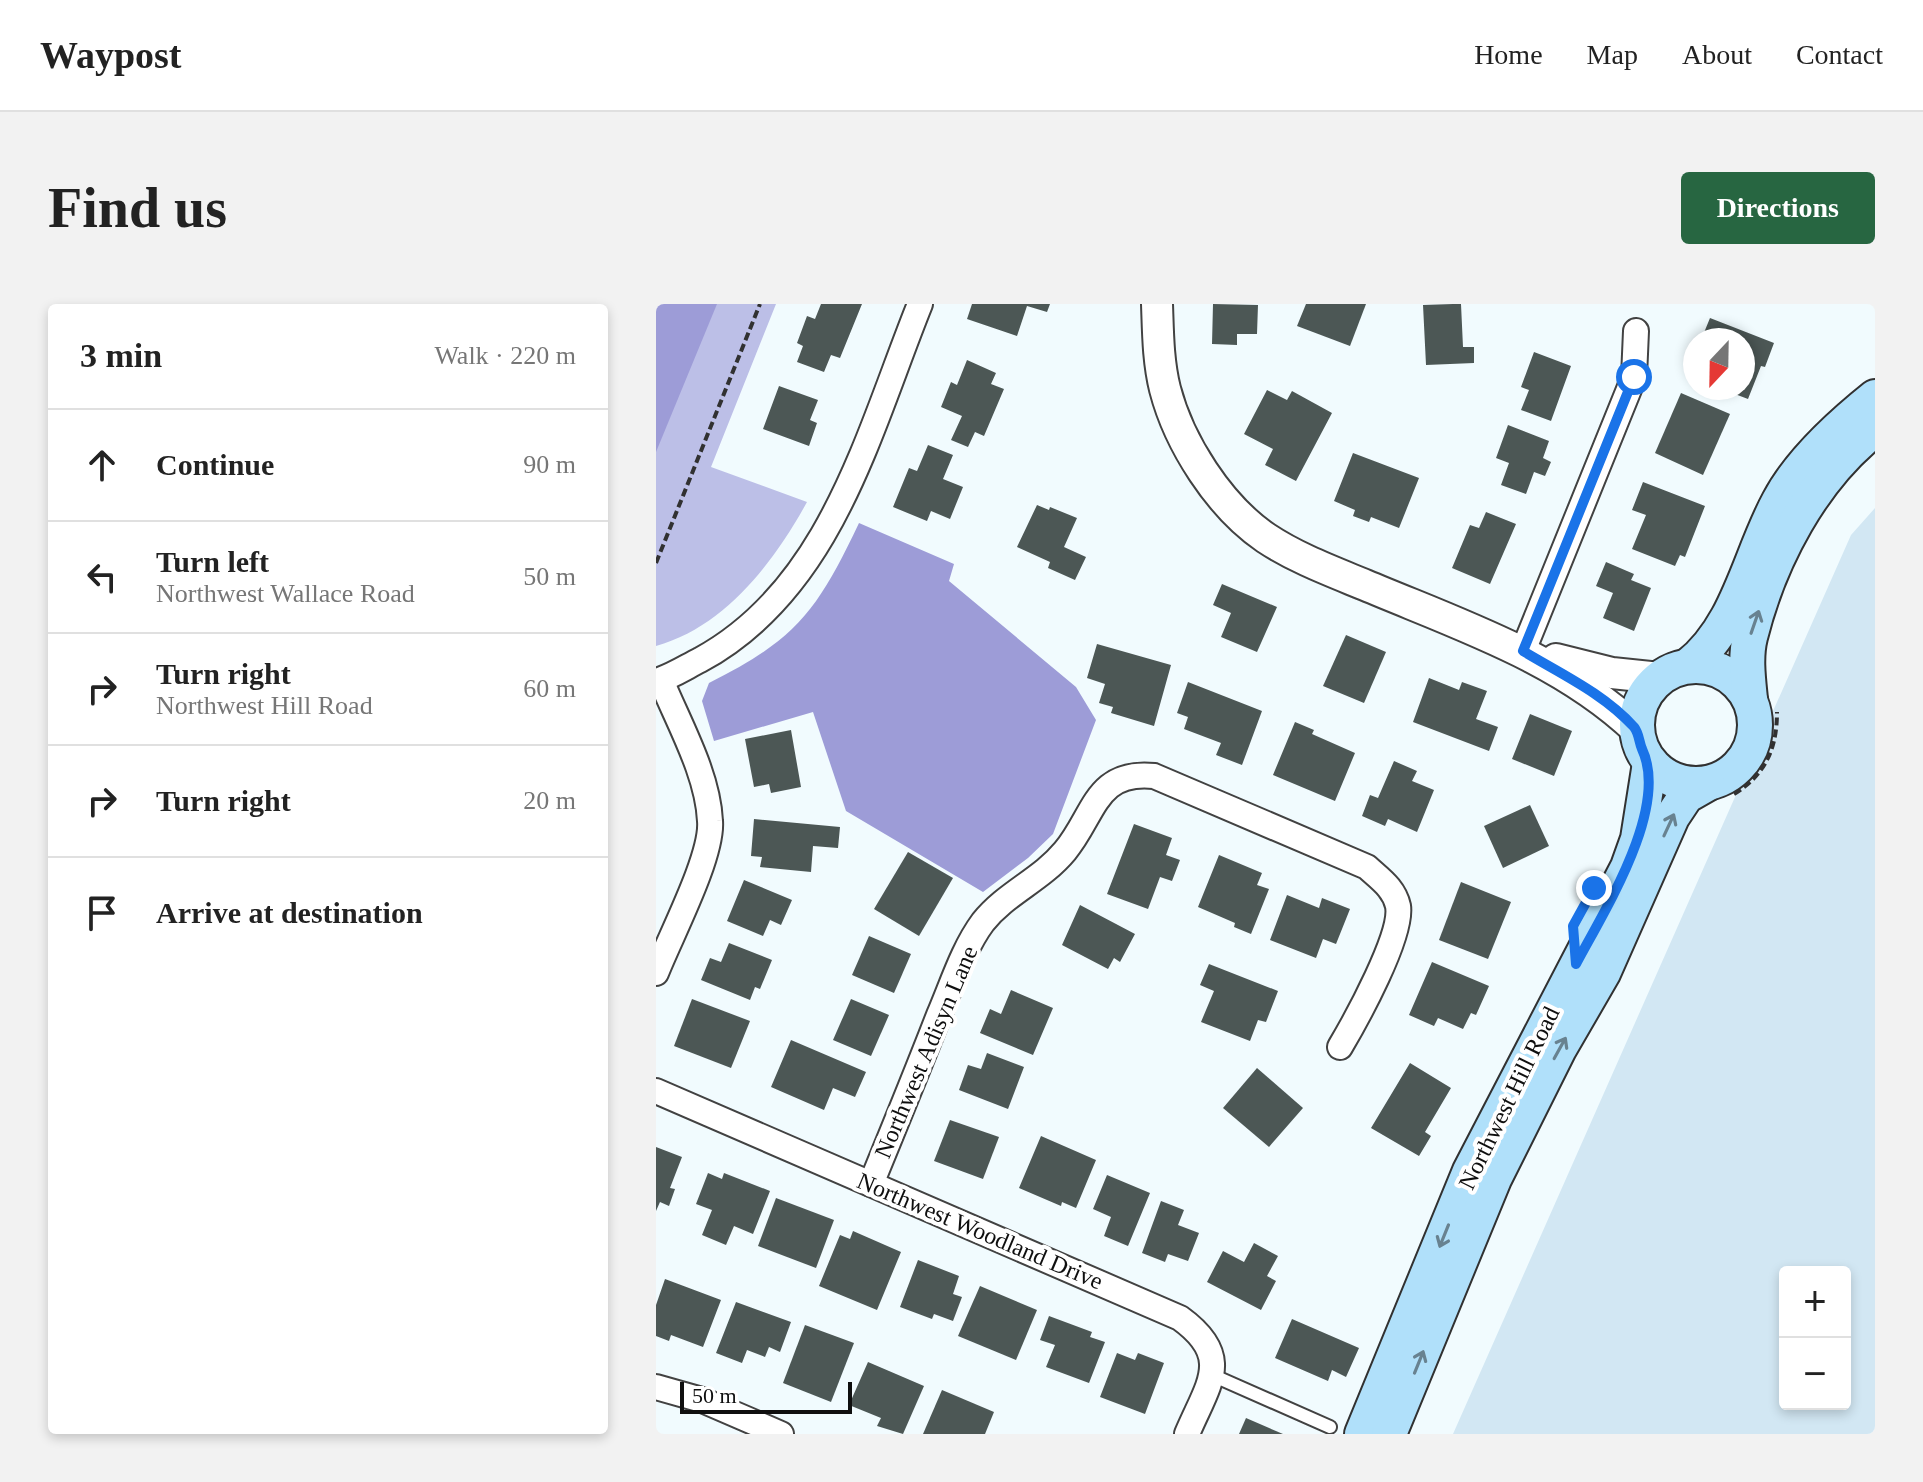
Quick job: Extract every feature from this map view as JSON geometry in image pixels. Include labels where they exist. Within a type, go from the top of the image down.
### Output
[{"type":"main road","points":[[1875,397],[1821,447],[1780,499],[1723,628],[1707,650],[1674,672],[1642,701],[1637,730],[1650,763],[1676,781],[1719,790],[1750,752],[1761,698],[1749,639],[1773,572],[1805,509],[1836,464],[1875,429]]},
{"type":"main road","points":[[1674,672],[1706,666],[1724,672],[1761,698]]},
{"type":"main road","name":"Northwest Hill Road","points":[[1346,1430],[1470,1171],[1628,867],[1641,829],[1650,763]]},
{"type":"main road","name":"Northwest Hill Road","points":[[1389,1434],[1522,1121],[1603,973],[1672,817],[1686,796],[1719,790]]},
{"type":"street","points":[[656,973],[707,846],[711,822],[701,781],[659,681],[725,646],[770,608],[810,560],[838,509],[920,304]]},
{"type":"street","points":[[1157,304],[1158,347],[1166,390],[1193,453],[1229,505],[1264,537],[1300,558],[1523,651],[1604,698],[1637,730]]},
{"type":"street","points":[[1523,651],[1634,377],[1636,331]]},
{"type":"street","points":[[1523,651],[1612,673],[1674,672]]},
{"type":"street","name":"Northwest Adisyn Lane","points":[[871,1184],[963,959],[983,923],[1007,897],[1040,877],[1062,855],[1080,834],[1098,796],[1113,783],[1134,774],[1154,776],[1367,867],[1391,888],[1398,907],[1397,926],[1363,1008],[1340,1047]]},
{"type":"street","name":"Northwest Woodland Drive","points":[[656,1091],[1180,1318],[1197,1331],[1212,1351],[1212,1375]]},
{"type":"street","points":[[1187,1434],[1212,1375]]},
{"type":"street","points":[[656,1387],[702,1400],[781,1434]]},
{"type":"lane","points":[[1212,1375],[1346,1430]]},
{"type":"path","points":[[656,563],[760,304]]},
{"type":"path","points":[[1719,790],[1751,783],[1763,769],[1777,726],[1761,698]]},
{"type":"shaded area","points":[[656,304],[717,304],[656,452]]},
{"type":"shaded area","points":[[699,304],[776,304],[711,467],[807,502],[779,547],[745,589],[704,624],[656,646],[656,410]]},
{"type":"shaded area","points":[[1875,508],[1875,1434],[1453,1434],[1851,535]]},
{"type":"shaded area","points":[[859,523],[954,564],[949,581],[1076,687],[1096,720],[1053,834],[1028,858],[983,892],[846,811],[813,712],[714,741],[702,701],[709,683],[764,652],[801,620],[830,579]]},
{"type":"building","points":[[821,304],[862,304],[840,358],[831,355],[824,372],[797,362],[803,346],[797,343],[807,316],[815,319]]},
{"type":"building","points":[[972,304],[1050,304],[1047,312],[1027,306],[1017,336],[967,319]]},
{"type":"building","points":[[1213,304],[1258,305],[1257,334],[1237,334],[1237,345],[1212,344]]},
{"type":"building","points":[[1306,304],[1366,304],[1350,346],[1297,326]]},
{"type":"building","points":[[1461,304],[1463,347],[1474,347],[1474,363],[1426,365],[1423,305]]},
{"type":"building","points":[[1710,318],[1736,328],[1706,328]]},
{"type":"building","points":[[1755,336],[1774,343],[1765,367],[1761,366],[1755,381]]},
{"type":"building","points":[[1534,352],[1571,366],[1551,421],[1521,410],[1529,390],[1521,387]]},
{"type":"building","points":[[967,360],[996,373],[991,384],[1004,389],[984,436],[975,432],[968,447],[951,440],[962,416],[941,407],[951,382],[957,385]]},
{"type":"building","points":[[779,386],[818,400],[810,420],[817,423],[809,446],[763,429]]},
{"type":"building","points":[[1267,390],[1287,400],[1292,391],[1332,413],[1296,481],[1265,465],[1273,449],[1244,434]]},
{"type":"building","points":[[1681,393],[1683,400],[1697,400],[1730,414],[1703,475],[1655,453]]},
{"type":"building","points":[[1508,425],[1549,441],[1543,458],[1551,462],[1545,476],[1534,472],[1526,494],[1501,485],[1509,463],[1496,458]]},
{"type":"building","points":[[928,445],[953,455],[943,479],[963,487],[950,519],[931,511],[927,521],[893,507],[909,468],[917,471]]},
{"type":"building","points":[[1353,453],[1419,478],[1399,528],[1371,517],[1369,522],[1353,516],[1355,510],[1334,501]]},
{"type":"building","points":[[1643,482],[1705,506],[1685,557],[1680,555],[1675,566],[1632,549],[1646,515],[1632,510]]},
{"type":"building","points":[[1037,505],[1077,518],[1064,547],[1086,557],[1075,580],[1048,568],[1050,562],[1017,547]]},
{"type":"building","points":[[1486,512],[1516,524],[1490,584],[1452,568],[1470,525],[1479,528]]},
{"type":"building","points":[[1606,562],[1634,574],[1631,580],[1651,588],[1634,631],[1603,618],[1613,593],[1596,586]]},
{"type":"building","points":[[1222,584],[1277,607],[1257,652],[1221,637],[1231,613],[1213,605]]},
{"type":"building","points":[[1346,635],[1386,652],[1364,703],[1323,686]]},
{"type":"building","points":[[1097,644],[1171,665],[1154,726],[1111,713],[1113,707],[1099,703],[1105,684],[1087,678]]},
{"type":"building","points":[[1429,678],[1459,690],[1462,682],[1487,691],[1476,719],[1498,727],[1489,751],[1413,722]]},
{"type":"building","points":[[1188,682],[1262,711],[1242,765],[1216,755],[1221,743],[1184,729],[1188,717],[1177,713]]},
{"type":"building","points":[[1530,714],[1572,731],[1554,776],[1512,759]]},
{"type":"building","points":[[1295,722],[1314,730],[1312,734],[1355,753],[1335,801],[1273,775]]},
{"type":"building","points":[[791,730],[801,787],[771,793],[769,784],[754,787],[745,739]]},
{"type":"building","points":[[1394,761],[1417,771],[1412,781],[1434,790],[1417,832],[1388,819],[1385,826],[1362,816],[1370,795],[1378,798]]},
{"type":"building","points":[[1530,805],[1549,846],[1503,868],[1484,826]]},
{"type":"building","points":[[754,819],[840,827],[838,848],[813,846],[811,872],[760,867],[762,857],[751,856]]},
{"type":"building","points":[[1134,824],[1172,838],[1166,855],[1180,860],[1172,881],[1160,877],[1148,909],[1107,894]]},
{"type":"building","points":[[908,852],[953,878],[919,936],[874,909]]},
{"type":"building","points":[[1219,855],[1262,873],[1257,885],[1269,889],[1251,934],[1234,927],[1235,923],[1198,907]]},
{"type":"building","points":[[744,880],[792,900],[781,925],[770,920],[763,936],[727,921]]},
{"type":"building","points":[[1461,882],[1511,902],[1488,959],[1439,940]]},
{"type":"building","points":[[1287,895],[1319,908],[1322,898],[1350,909],[1336,944],[1323,939],[1316,958],[1270,940]]},
{"type":"building","points":[[1080,905],[1135,934],[1120,962],[1114,958],[1108,969],[1062,945]]},
{"type":"building","points":[[869,936],[911,954],[894,993],[852,975]]},
{"type":"building","points":[[729,943],[772,960],[760,989],[755,987],[750,1000],[701,980],[710,958],[721,962]]},
{"type":"building","points":[[1432,962],[1489,986],[1476,1015],[1471,1013],[1463,1029],[1438,1018],[1434,1026],[1409,1015]]},
{"type":"building","points":[[1209,964],[1278,991],[1266,1022],[1258,1020],[1250,1041],[1201,1022],[1214,991],[1200,985]]},
{"type":"building","points":[[1011,990],[1053,1008],[1033,1055],[980,1033],[990,1009],[1001,1014]]},
{"type":"building","points":[[692,999],[750,1021],[731,1068],[674,1046]]},
{"type":"building","points":[[851,999],[889,1015],[871,1056],[833,1040]]},
{"type":"building","points":[[791,1040],[866,1072],[855,1097],[833,1088],[824,1110],[771,1087]]},
{"type":"building","points":[[987,1053],[1024,1067],[1008,1109],[959,1090],[968,1065],[981,1069]]},
{"type":"building","points":[[1410,1063],[1451,1088],[1425,1132],[1431,1136],[1419,1156],[1371,1128]]},
{"type":"building","points":[[1257,1068],[1303,1108],[1269,1147],[1223,1108]]},
{"type":"building","points":[[950,1120],[999,1137],[983,1179],[934,1161]]},
{"type":"building","points":[[1041,1136],[1096,1160],[1076,1208],[1062,1202],[1061,1206],[1019,1188]]},
{"type":"building","points":[[656,1147],[682,1157],[670,1188],[675,1189],[669,1206],[660,1202],[656,1211]]},
{"type":"building","points":[[708,1173],[722,1179],[724,1173],[770,1191],[753,1234],[734,1226],[726,1245],[702,1235],[712,1210],[696,1204]]},
{"type":"building","points":[[1107,1175],[1150,1193],[1128,1246],[1104,1236],[1111,1217],[1093,1209]]},
{"type":"building","points":[[776,1198],[834,1220],[816,1268],[758,1246]]},
{"type":"building","points":[[1161,1201],[1184,1210],[1178,1225],[1199,1233],[1188,1261],[1168,1254],[1165,1262],[1142,1253]]},
{"type":"building","points":[[853,1231],[901,1252],[877,1310],[819,1286],[840,1235],[850,1239]]},
{"type":"building","points":[[1254,1243],[1278,1256],[1267,1276],[1276,1281],[1261,1310],[1207,1282],[1223,1251],[1244,1262]]},
{"type":"building","points":[[918,1260],[959,1276],[953,1294],[962,1297],[953,1321],[934,1314],[932,1319],[900,1307]]},
{"type":"building","points":[[665,1279],[721,1300],[703,1347],[671,1335],[669,1341],[656,1336],[656,1305]]},
{"type":"building","points":[[980,1286],[1037,1310],[1016,1360],[958,1336]]},
{"type":"building","points":[[736,1302],[791,1322],[780,1352],[769,1347],[765,1357],[747,1350],[742,1363],[716,1353]]},
{"type":"building","points":[[1049,1316],[1092,1332],[1090,1337],[1105,1342],[1089,1383],[1046,1367],[1055,1345],[1040,1340]]},
{"type":"building","points":[[1292,1319],[1359,1348],[1346,1377],[1332,1370],[1328,1381],[1275,1358]]},
{"type":"building","points":[[805,1325],[854,1343],[831,1402],[783,1383]]},
{"type":"building","points":[[1117,1353],[1135,1360],[1138,1353],[1164,1363],[1145,1414],[1100,1397]]},
{"type":"building","points":[[868,1362],[924,1386],[903,1434],[877,1426],[881,1418],[849,1405]]},
{"type":"building","points":[[942,1390],[994,1412],[985,1434],[923,1434]]},
{"type":"building","points":[[1246,1418],[1283,1434],[1239,1434]]},
{"type":"route","points":[[1594,888],[1573,926],[1576,964],[1628,867],[1645,807],[1650,763],[1641,747],[1637,730],[1604,698],[1523,651],[1634,377]]}]
